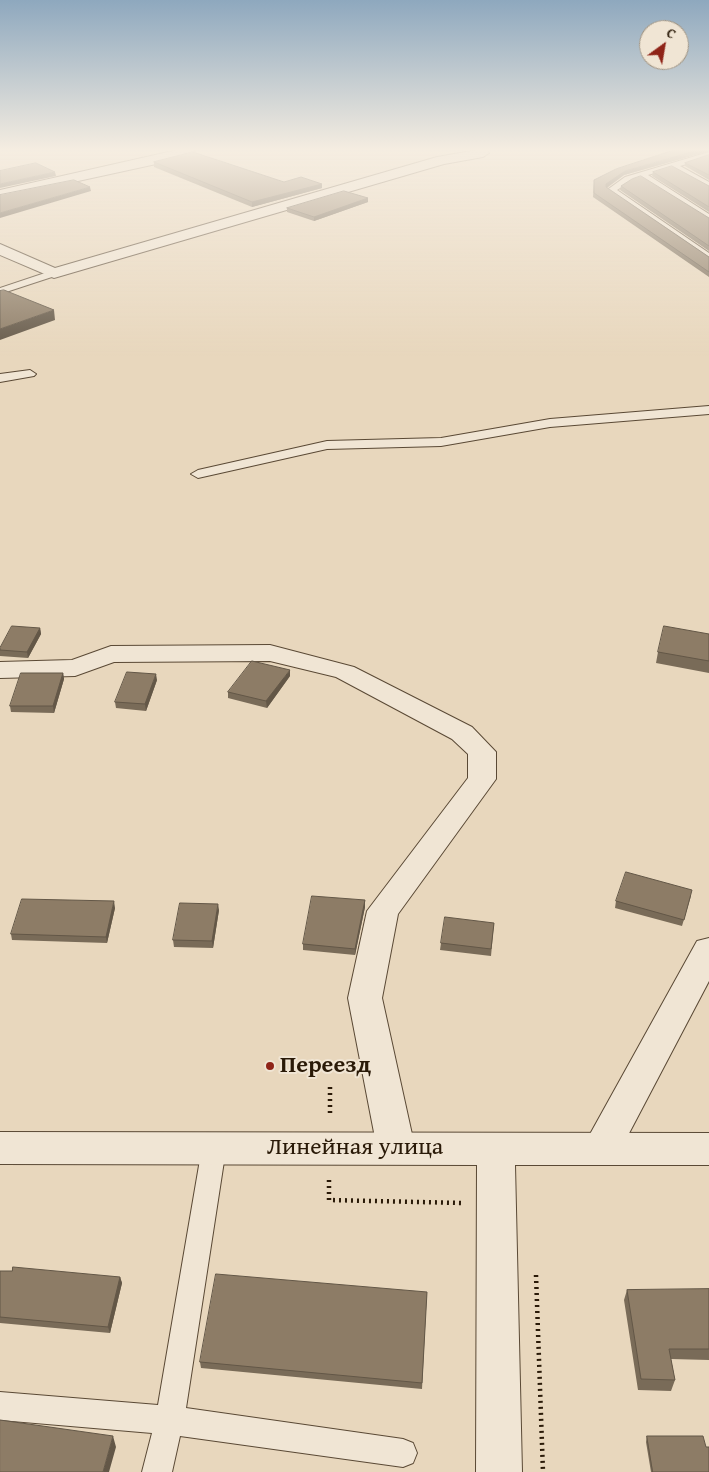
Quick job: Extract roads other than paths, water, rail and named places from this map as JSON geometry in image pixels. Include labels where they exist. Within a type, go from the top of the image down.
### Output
[{"type":"street","points":[[0,249],[54,273],[240,219]]},
{"type":"street","points":[[0,670],[75,668],[111,654],[270,653],[345,672],[462,734],[482,752],[482,779],[383,911],[365,998],[396,1148]]},
{"type":"street","points":[[602,1148],[709,950]]},
{"type":"street","name":"Линейная улица","points":[[0,1148],[709,1149]]},
{"type":"street","points":[[496,1148],[505,1469]]},
{"type":"lane","points":[[653,219],[709,257]]},
{"type":"lane","points":[[0,291],[54,273]]},
{"type":"lane","points":[[0,378],[30,374]]},
{"type":"lane","points":[[198,474],[327,445],[441,442],[550,423],[709,410]]},
{"type":"lane","points":[[157,1472],[170,1420],[214,1148]]},
{"type":"lane","points":[[0,1406],[170,1420],[403,1454]]},
{"type":"place","name":"Переезд","points":[[270,1066]]}]
